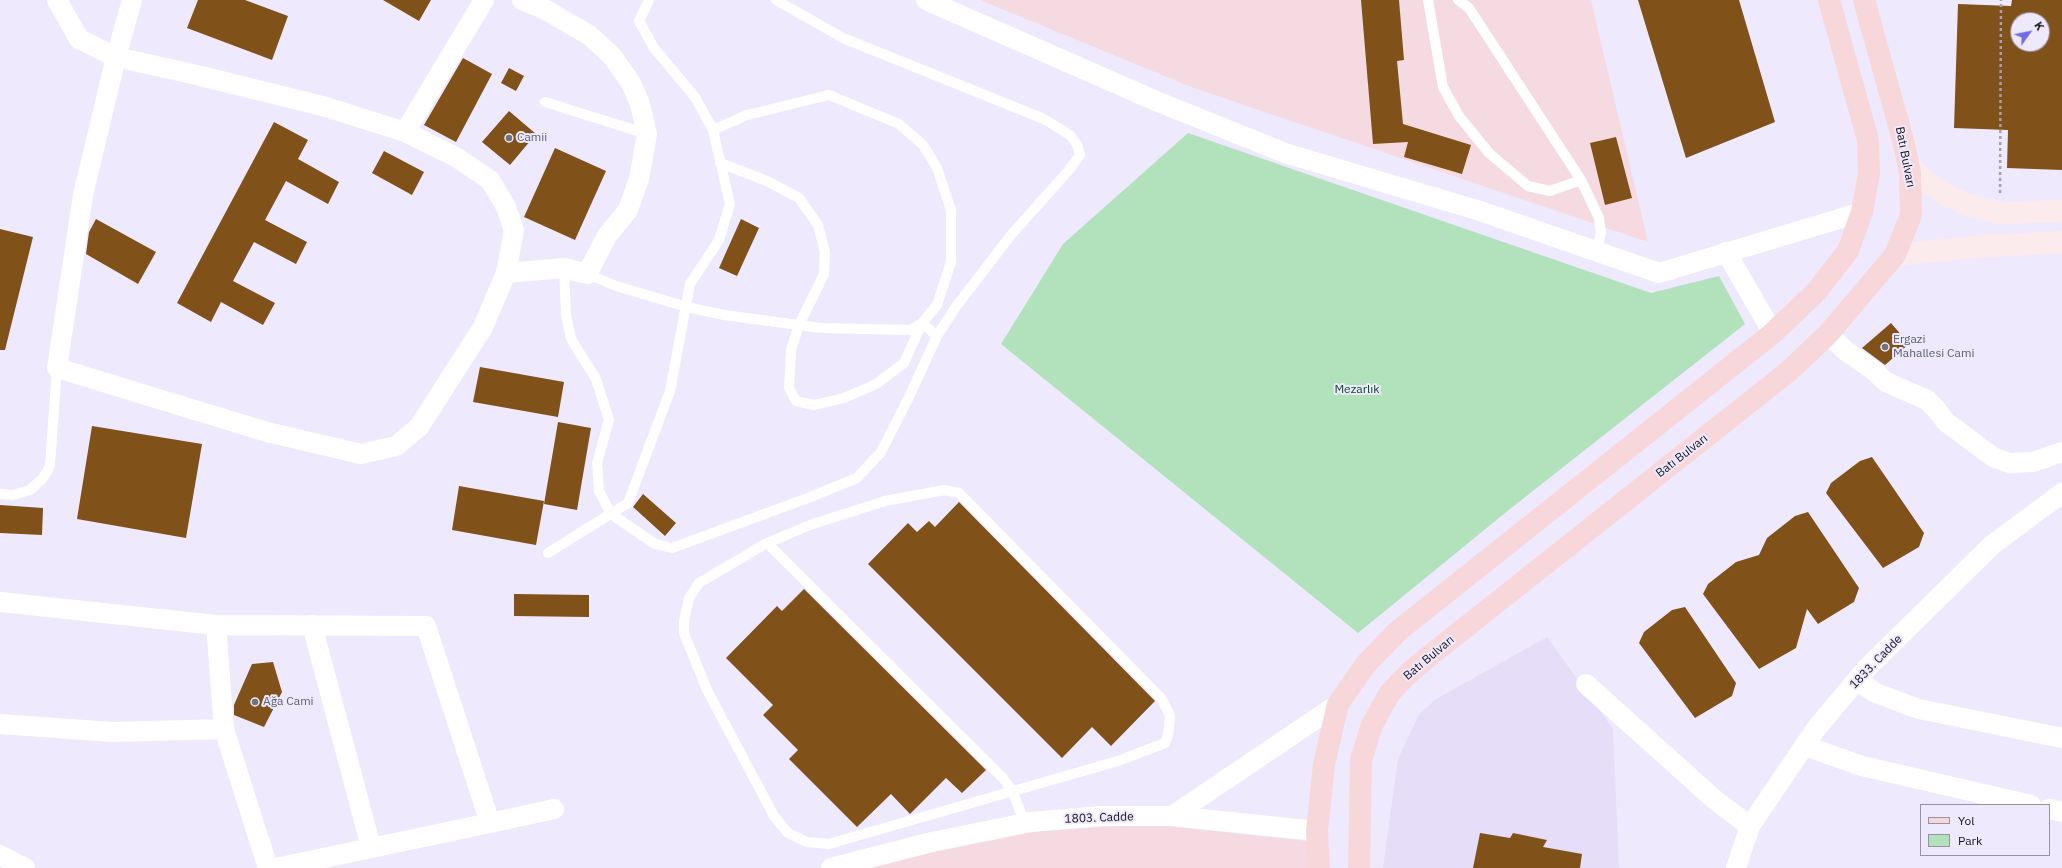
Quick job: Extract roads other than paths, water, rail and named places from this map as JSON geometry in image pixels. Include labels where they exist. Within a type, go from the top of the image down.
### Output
[{"type":"main road","points":[[1319,868],[1317,831],[1324,764],[1338,704],[1366,664],[1398,631],[1773,333],[1816,292],[1848,251],[1862,212],[1869,173],[1868,140],[1829,0]]},
{"type":"main road","name":"Batı Bulvarı","points":[[1359,868],[1361,760],[1372,725],[1389,694],[1413,670],[1789,371],[1828,334],[1895,255],[1911,216],[1912,194],[1908,165],[1864,0]]},
{"type":"main road","points":[[1908,165],[1926,181],[1946,195],[1968,205],[2000,214],[2062,211]]},
{"type":"main road","points":[[1895,255],[1975,247],[2062,242]]},
{"type":"street","points":[[57,0],[79,39],[116,57],[197,75],[326,107],[406,132],[456,157],[490,180],[506,207],[514,230],[506,273],[484,327],[419,427],[396,446],[361,454],[267,432],[57,368],[83,195],[116,57],[132,0]]},
{"type":"street","points":[[406,132],[484,0]]},
{"type":"street","points":[[506,273],[564,268],[587,274],[607,236],[628,210],[640,179],[647,134],[640,104],[631,83],[612,56],[589,36],[546,10],[522,0]]},
{"type":"street","points":[[926,0],[1156,101],[1285,153],[1480,211],[1658,273],[1862,212]]},
{"type":"street","points":[[1726,252],[1773,333]]},
{"type":"street","points":[[1828,334],[1847,352],[1872,369],[1886,382],[1927,400],[1946,422],[1993,457],[2009,463],[2033,462],[2062,452]]},
{"type":"street","name":"1833. Cadde","points":[[1736,868],[1750,826],[1805,746],[1856,680],[1992,545],[2062,493]]},
{"type":"street","points":[[0,602],[216,625],[426,626],[490,822]]},
{"type":"street","points":[[216,625],[224,728],[268,868]]},
{"type":"street","points":[[312,625],[370,847]]},
{"type":"street","points":[[1856,680],[1876,693],[1919,709],[2062,738]]},
{"type":"street","points":[[1586,684],[1715,800],[1750,826]]},
{"type":"street","points":[[1172,816],[1338,704]]},
{"type":"street","points":[[0,724],[112,732],[224,728]]},
{"type":"street","points":[[1805,746],[1862,766],[2027,804]]},
{"type":"street","points":[[276,868],[554,809]]},
{"type":"street","points":[[2050,809],[2062,812]]},
{"type":"street","name":"1803. Cadde","points":[[831,868],[932,842],[1025,823],[1101,816],[1172,816],[1317,831]]},
{"type":"street","points":[[0,855],[25,868]]},
{"type":"lane","points":[[548,553],[628,503],[670,391],[687,307],[690,284],[719,240],[730,204],[713,130],[695,97],[654,48],[639,21],[649,0]]},
{"type":"lane","points":[[564,268],[566,315],[571,339],[596,379],[609,420],[597,463],[599,491],[610,514],[655,544],[672,548],[857,478],[881,452],[909,397],[937,336],[954,308],[1011,235],[1069,170],[1080,155],[1077,145],[1070,135],[1044,119],[843,38],[776,0]]},
{"type":"lane","points":[[1428,0],[1443,86],[1459,116],[1489,153],[1528,186],[1550,191],[1581,180]]},
{"type":"lane","points":[[1458,0],[1469,8],[1581,180],[1599,218],[1601,233],[1597,251]]},
{"type":"lane","points":[[713,130],[748,115],[828,95],[899,124],[923,144],[937,168],[951,210],[951,262],[937,305],[922,324],[904,363],[876,384],[844,398],[814,405],[796,401],[789,388],[791,350],[799,325],[824,274],[825,252],[818,225],[799,198],[767,181],[720,163]]},
{"type":"lane","points":[[545,102],[647,134]]},
{"type":"lane","points":[[587,274],[616,286],[687,307],[724,315],[820,328],[910,330],[922,324]]},
{"type":"lane","points":[[922,324],[937,336]]},
{"type":"lane","points":[[0,494],[13,495],[30,490],[47,472],[50,465],[57,368]]},
{"type":"lane","points":[[936,490],[958,493],[1162,699],[1167,707],[1170,725],[1164,743],[1118,761],[1012,791],[829,844],[818,844],[802,840],[788,833],[780,825],[707,690],[684,633],[684,621],[689,598],[699,582],[767,543],[810,525],[885,501],[936,490]]},
{"type":"lane","points":[[767,543],[1003,778],[1012,791],[1025,823]]},
{"type":"place","name":"Camii","points":[[509,138]]},
{"type":"place","name":"Ergazi Mahallesi Cami","points":[[1885,347]]},
{"type":"place","name":"Ağa Cami","points":[[255,702]]},
{"type":"park label","name":"Mezarlık","points":[[1357,390]]}]
